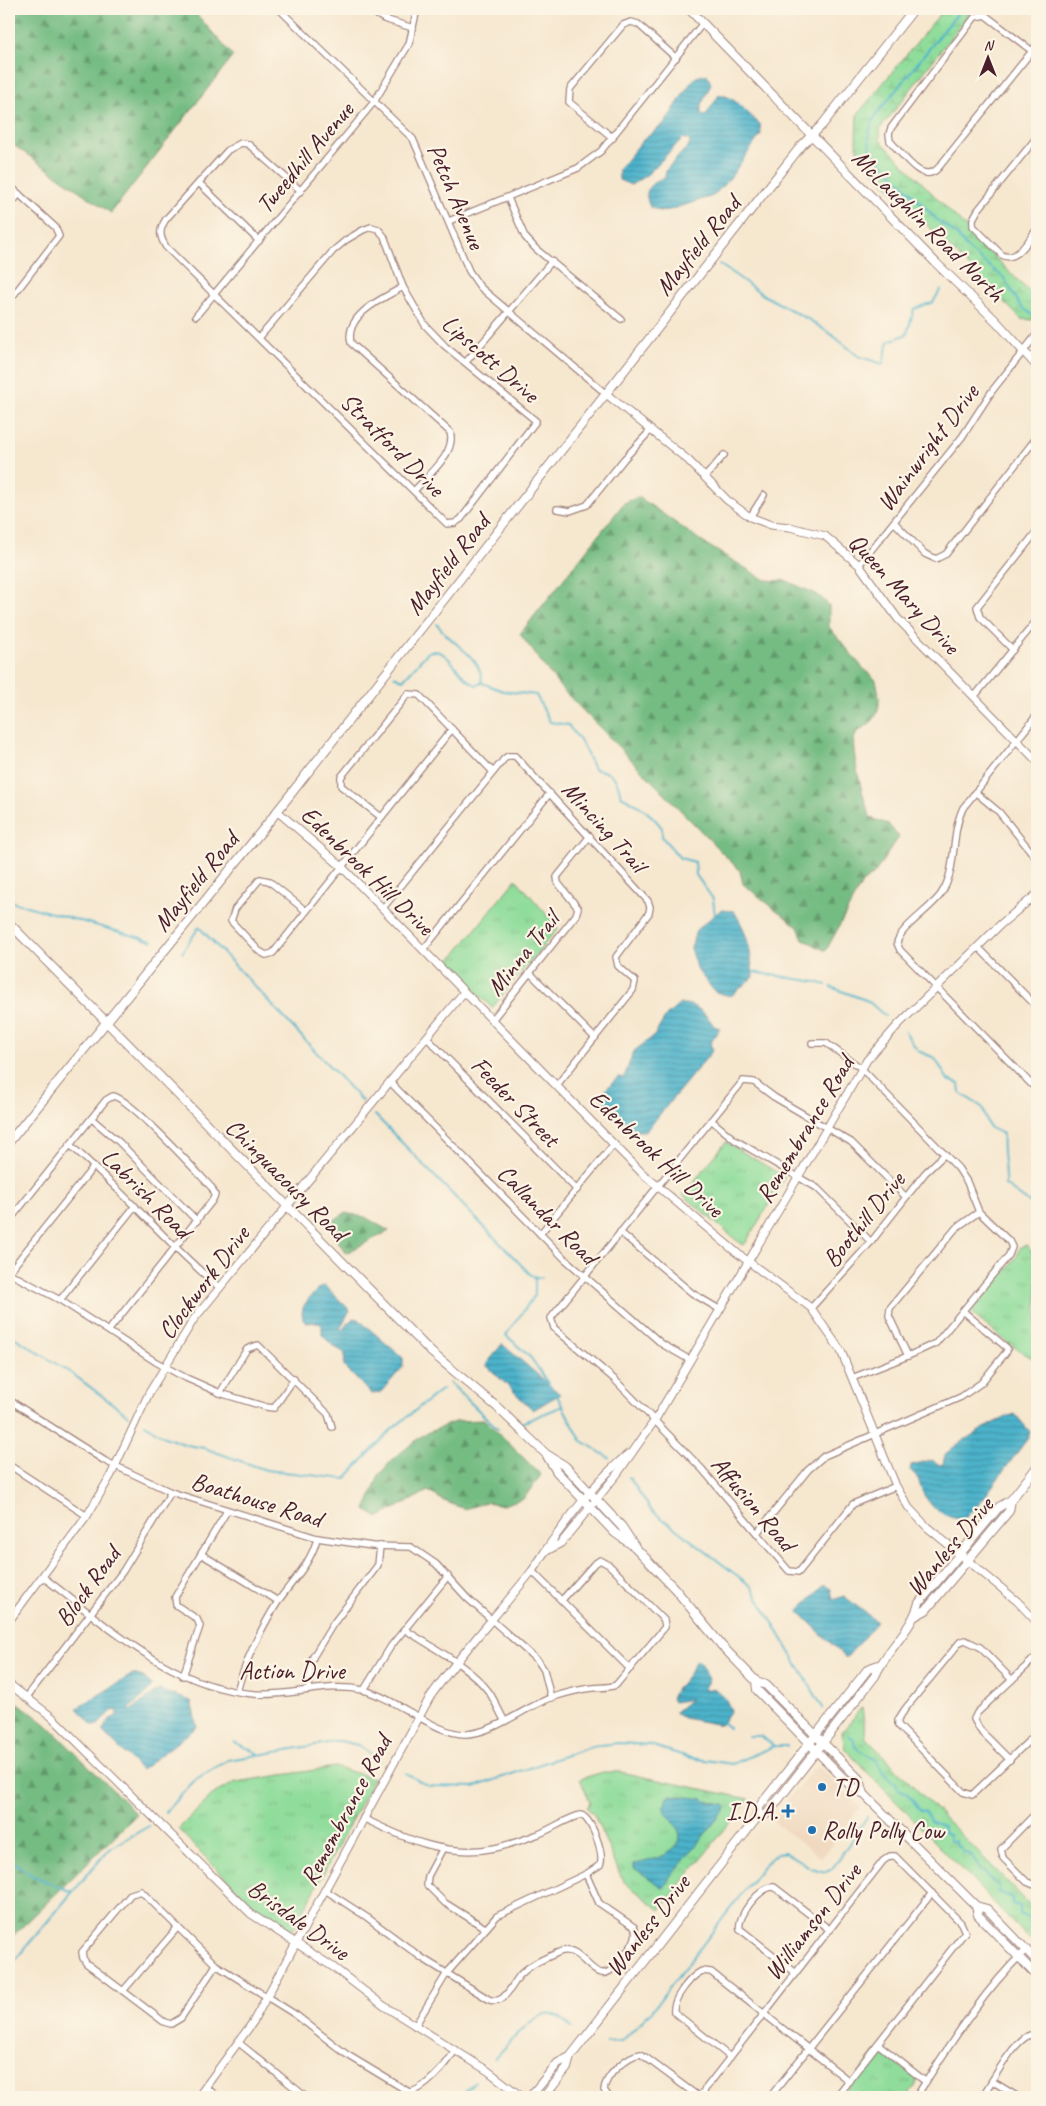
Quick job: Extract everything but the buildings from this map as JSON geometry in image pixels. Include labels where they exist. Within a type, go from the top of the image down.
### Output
[{"type":"main road","name":"McLaughlin Road North","points":[[689,9],[1037,366]]},
{"type":"main road","name":"Mayfield Road","points":[[9,1142],[277,811],[605,393],[914,9]]},
{"type":"main road","name":"Chinguacousy Road","points":[[9,923],[105,1024],[431,1352],[497,1407],[546,1454],[565,1466],[622,1527],[635,1547]]},
{"type":"main road","name":"Chinguacousy Road","points":[[546,1454],[557,1472],[615,1532],[635,1547],[675,1589],[722,1646],[756,1681],[766,1685],[860,1780],[864,1794]]},
{"type":"main road","name":"Wanless Drive","points":[[916,1616],[919,1603],[999,1507],[1011,1500],[1037,1467]]},
{"type":"main road","name":"Wanless Drive","points":[[544,2097],[567,2068],[570,2057],[756,1819],[768,1812],[875,1676],[880,1664],[916,1616],[926,1610],[1009,1511],[1011,1500]]},
{"type":"main road","name":"Wanless Drive","points":[[756,1819],[759,1807],[815,1735],[868,1669],[880,1664]]},
{"type":"main road","name":"Chinguacousy Road","points":[[756,1681],[757,1690],[851,1786],[864,1794],[976,1906],[986,1909],[1037,1961]]},
{"type":"main road","name":"Chinguacousy Road","points":[[976,1906],[978,1915],[1037,1976]]},
{"type":"main road","name":"Wanless Drive","points":[[530,2097],[558,2063],[570,2057]]},
{"type":"street","name":"Petch Avenue","points":[[279,9],[413,139],[469,270],[480,287],[605,393]]},
{"type":"street","points":[[368,9],[384,19],[413,28]]},
{"type":"street","name":"Tweedhill Avenue","points":[[196,316],[374,102],[400,62],[409,44],[417,9]]},
{"type":"street","points":[[1032,51],[985,15],[975,17],[892,128],[889,134],[890,141],[921,172],[929,174],[934,172],[1032,51],[1037,44]]},
{"type":"street","points":[[613,138],[569,102],[570,89],[623,25],[631,22],[638,24],[676,58]]},
{"type":"street","points":[[449,221],[578,168],[591,160],[613,138],[704,23]]},
{"type":"street","points":[[1037,136],[973,219],[974,226],[1005,257],[1016,256],[1037,229]]},
{"type":"street","points":[[259,241],[199,183],[228,150],[242,143],[248,144],[301,191]]},
{"type":"street","name":"Stratford Drive","points":[[199,183],[166,219],[160,229],[160,238],[166,248],[215,294],[447,524],[455,523],[536,422]]},
{"type":"street","points":[[9,185],[55,227],[58,236],[9,301]]},
{"type":"street","points":[[9,207],[19,194]]},
{"type":"street","points":[[508,198],[525,237],[536,249],[621,319]]},
{"type":"street","name":"Lipscott Drive","points":[[259,338],[333,252],[346,240],[371,227],[378,229],[384,236],[403,287],[425,325],[445,346],[536,422]]},
{"type":"street","points":[[466,362],[552,261]]},
{"type":"street","points":[[403,287],[372,304],[353,323],[349,334],[351,343],[450,432],[453,441],[449,450],[414,491]]},
{"type":"street","name":"Wainwright Drive","points":[[859,565],[962,437],[992,391],[1037,334]]},
{"type":"street","name":"Queen Mary Drive","points":[[605,393],[688,460],[727,500],[750,517],[771,526],[790,527],[825,536],[859,565],[898,619],[1037,761]]},
{"type":"street","points":[[557,509],[570,511],[586,505],[651,430]]},
{"type":"street","points":[[894,522],[926,554],[936,559],[946,554],[1037,437]]},
{"type":"street","points":[[705,477],[724,455]]},
{"type":"street","points":[[750,517],[764,495]]},
{"type":"street","points":[[1013,650],[980,617],[977,607],[1037,531]]},
{"type":"street","points":[[974,697],[1037,620]]},
{"type":"street","points":[[381,817],[342,786],[340,779],[404,697],[411,693],[419,695],[493,772]]},
{"type":"street","points":[[1037,715],[963,808],[959,818],[949,877],[944,888],[935,901],[897,941],[900,950],[1037,1090]]},
{"type":"street","points":[[306,911],[269,881],[260,879],[235,909],[231,921],[258,951],[266,955],[273,952],[452,730]]},
{"type":"street","name":"Mincing Trail","points":[[383,908],[493,772],[508,756],[515,756],[590,836],[648,902],[650,907],[649,913],[616,957],[618,966],[633,978],[635,987],[556,1085]]},
{"type":"street","points":[[975,792],[999,812],[1037,859]]},
{"type":"street","points":[[423,950],[550,793]]},
{"type":"street","name":"Edenbrook Hill Drive","points":[[277,811],[341,866],[614,1144],[657,1185],[748,1261],[811,1308],[833,1338],[852,1378],[896,1486],[917,1518],[966,1560]]},
{"type":"street","name":"Minna Trail","points":[[492,1020],[578,913],[576,906],[559,885],[557,877],[590,836]]},
{"type":"street","name":"Remembrance Road","points":[[198,2097],[239,2043],[267,1997],[419,1716],[455,1663],[532,1571],[545,1552],[561,1543],[611,1468],[636,1447],[655,1420],[861,1068],[898,1025],[1001,924],[1037,894]]},
{"type":"street","points":[[978,948],[1037,1008]]},
{"type":"street","points":[[530,973],[594,1038]]},
{"type":"street","name":"Clockwork Drive","points":[[9,1622],[87,1516],[115,1466],[149,1393],[188,1328],[464,992]]},
{"type":"street","name":"Feeder Street","points":[[427,1038],[577,1190]]},
{"type":"street","points":[[812,1043],[826,1043],[861,1068],[945,1154],[967,1182],[979,1212],[1009,1241],[1012,1250],[936,1342],[908,1356],[852,1378]]},
{"type":"street","points":[[584,1276],[740,1083],[750,1080],[774,1097],[856,1146],[906,1197]]},
{"type":"street","name":"Callandar Road","points":[[390,1082],[584,1276],[662,1344],[690,1360]]},
{"type":"street","points":[[9,1221],[106,1100],[112,1096],[121,1099],[144,1119],[214,1192],[212,1202],[110,1330]]},
{"type":"street","points":[[92,1119],[119,1142],[197,1221]]},
{"type":"street","points":[[711,1120],[735,1140],[822,1192],[871,1242]]},
{"type":"street","points":[[540,1234],[614,1144]]},
{"type":"street","name":"Labrish Road","points":[[70,1145],[220,1288]]},
{"type":"street","name":"Boothill Drive","points":[[811,1308],[871,1242],[925,1173],[945,1154]]},
{"type":"street","points":[[94,1166],[9,1273],[60,1300],[110,1330],[165,1367],[220,1392],[274,1408],[294,1379]]},
{"type":"street","points":[[60,1300],[135,1206]]},
{"type":"street","points":[[908,1356],[889,1316],[890,1308],[956,1228],[979,1212]]},
{"type":"street","points":[[620,1232],[692,1293],[719,1309]]},
{"type":"street","name":"Affusion Road","points":[[584,1276],[552,1315],[551,1322],[554,1328],[614,1379],[655,1420],[702,1469],[786,1569],[798,1572],[853,1504],[896,1486]]},
{"type":"street","points":[[757,1533],[818,1461],[831,1452],[967,1394],[981,1383],[1007,1351],[1003,1344],[963,1311]]},
{"type":"street","points":[[220,1392],[242,1356],[253,1345],[263,1348],[328,1414],[332,1427]]},
{"type":"street","name":"Boathouse Road","points":[[9,1400],[115,1466],[171,1492],[317,1538],[380,1546],[411,1547],[436,1564],[467,1598],[538,1661],[544,1670],[551,1698]]},
{"type":"street","points":[[9,1465],[87,1516]]},
{"type":"street","name":"Block Road","points":[[26,1698],[128,1564],[171,1492]]},
{"type":"street","points":[[183,1676],[200,1626],[197,1619],[178,1608],[175,1600],[227,1511]]},
{"type":"street","points":[[237,1691],[252,1648],[278,1601],[313,1553],[317,1538]]},
{"type":"street","points":[[309,1689],[310,1666],[313,1658],[333,1624],[378,1565],[380,1546]]},
{"type":"street","points":[[201,1554],[278,1601]]},
{"type":"street","points":[[966,1560],[1017,1601],[1037,1622]]},
{"type":"street","name":"Action Drive","points":[[43,1577],[145,1654],[183,1676],[237,1691],[268,1694],[335,1687],[364,1690],[451,1732],[466,1734],[480,1731],[551,1698],[585,1689],[618,1684],[662,1632],[665,1623],[605,1562],[596,1562],[562,1600]]},
{"type":"street","points":[[532,1571],[630,1669]]},
{"type":"street","points":[[364,1690],[383,1657],[448,1576]]},
{"type":"street","points":[[404,1629],[455,1663],[487,1690],[504,1720]]},
{"type":"street","points":[[1012,1680],[980,1647],[965,1640],[960,1642],[905,1708],[898,1720],[898,1725],[968,1794],[975,1794],[1037,1733]]},
{"type":"street","points":[[1010,1760],[980,1730],[974,1719],[977,1713],[1037,1656]]},
{"type":"street","name":"Brisdale Drive","points":[[9,1684],[67,1732],[251,1914],[333,1967],[384,2006],[455,2050],[522,2097]]},
{"type":"street","points":[[1037,1812],[1001,1849],[1002,1858],[1027,1882],[1037,1886]]},
{"type":"street","points":[[363,1818],[409,1840],[443,1848],[476,1850],[494,1848],[543,1833],[581,1815],[589,1820],[603,1856],[600,1865],[586,1874],[497,1916],[447,1973],[415,2026]]},
{"type":"street","points":[[443,1848],[428,1876],[427,1885],[445,1904],[485,1928]]},
{"type":"street","name":"Williamson Drive","points":[[699,2097],[883,1861],[890,1856],[898,1858],[961,1923],[964,1935],[836,2097]]},
{"type":"street","points":[[324,1890],[368,1918],[417,1955],[494,2001],[504,1996],[522,1973],[532,1965],[561,1951],[574,1952],[598,1973],[607,1973],[635,1940],[636,1933],[631,1924],[599,1903],[586,1874]]},
{"type":"street","points":[[796,1973],[740,1929],[741,1918],[762,1890],[767,1886],[774,1887],[830,1930]]},
{"type":"street","points":[[216,1965],[181,2018],[174,2024],[164,2022],[86,1963],[82,1955],[83,1949],[125,1900],[134,1892],[141,1891],[216,1965],[296,2015],[346,2054],[408,2092],[417,2090],[442,2069],[455,2050]]},
{"type":"street","points":[[770,2097],[932,1893]]},
{"type":"street","points":[[123,1990],[178,1927]]},
{"type":"street","points":[[916,2097],[957,2034],[1026,1950]]},
{"type":"street","points":[[730,2057],[674,2012],[676,2001],[699,1972],[706,1970],[711,1972],[849,2081]]},
{"type":"street","points":[[982,2097],[1023,2039],[1030,2035],[1037,2036]]},
{"type":"street","points":[[239,2043],[306,2097]]},
{"type":"street","points":[[878,2044],[926,2082]]},
{"type":"street","points":[[609,2097],[604,2090],[606,2082],[630,2058],[641,2054],[699,2097]]},
{"type":"street","points":[[992,2081],[1018,2097]]},
{"type":"street","points":[[206,2087],[218,2097]]},
{"type":"shaded area","points":[[819,1767],[860,1807],[821,1858],[772,1820],[813,1769]]},
{"type":"green space","points":[[9,9],[192,9],[233,56],[111,213],[12,144],[9,144]]},
{"type":"green space","points":[[944,9],[973,9],[880,129],[880,140],[1037,300],[1037,316],[1033,320],[1021,319],[860,158],[856,142],[857,115]]},
{"type":"green space","points":[[639,497],[704,543],[765,580],[787,581],[818,595],[829,605],[829,627],[862,667],[876,680],[879,697],[877,714],[855,736],[856,767],[871,818],[888,824],[899,837],[874,874],[862,883],[826,951],[803,939],[798,927],[743,884],[740,871],[560,687],[520,634],[624,503]]},
{"type":"green space","points":[[516,879],[558,928],[492,1008],[448,963]]},
{"type":"green space","points":[[726,1142],[785,1177],[745,1244],[742,1245],[683,1195]]},
{"type":"green space","points":[[345,1213],[365,1217],[389,1231],[346,1253],[327,1225]]},
{"type":"green space","points":[[1027,1245],[1037,1261],[1037,1361],[1009,1344],[971,1313],[1017,1256],[1020,1247]]},
{"type":"green space","points":[[485,1420],[541,1475],[524,1498],[503,1505],[487,1502],[465,1509],[444,1501],[428,1491],[378,1518],[366,1510],[379,1475],[393,1459],[424,1434],[457,1421]]},
{"type":"green space","points":[[16,1701],[47,1725],[137,1814],[9,1940],[9,1710]]},
{"type":"green space","points":[[862,1707],[866,1738],[1037,1912],[1037,1947],[845,1749],[842,1732]]},
{"type":"green space","points":[[335,1767],[374,1778],[294,1929],[290,1930],[246,1899],[178,1829],[215,1793],[236,1782]]},
{"type":"green space","points":[[603,1772],[620,1772],[749,1799],[660,1910],[623,1881],[594,1815],[587,1808],[590,1802],[580,1779]]},
{"type":"green space","points":[[880,2051],[916,2078],[916,2085],[908,2097],[841,2097],[876,2052]]},
{"type":"water","points":[[707,74],[711,84],[701,106],[701,115],[706,115],[719,95],[725,96],[736,102],[760,124],[761,134],[730,178],[713,196],[660,211],[650,207],[647,192],[655,182],[665,177],[666,170],[690,144],[689,140],[683,138],[648,174],[631,185],[619,180],[619,169],[643,140],[665,123],[691,82],[696,77]]},
{"type":"water","points":[[721,910],[734,911],[739,919],[748,943],[752,968],[753,977],[731,996],[715,992],[698,971],[691,948],[696,930]]},
{"type":"water","points":[[680,1004],[696,1007],[708,1017],[714,1026],[720,1028],[710,1044],[713,1050],[646,1131],[627,1131],[603,1104],[604,1091],[619,1076],[621,1078],[624,1077],[634,1051],[654,1036],[666,1016]]},
{"type":"water","points":[[325,1286],[350,1310],[340,1329],[342,1330],[353,1318],[358,1319],[403,1358],[403,1367],[380,1393],[372,1394],[344,1367],[345,1353],[333,1346],[322,1335],[322,1325],[317,1322],[306,1323],[303,1318],[302,1313],[305,1304],[320,1287]]},
{"type":"water","points":[[502,1344],[560,1394],[533,1410],[486,1365]]},
{"type":"water","points":[[1015,1414],[1030,1432],[1028,1438],[980,1503],[964,1519],[946,1515],[930,1504],[923,1493],[918,1478],[910,1470],[911,1465],[932,1460],[940,1465],[943,1464],[946,1454],[952,1448],[990,1425]]},
{"type":"water","points":[[824,1585],[831,1589],[833,1600],[844,1596],[877,1622],[846,1658],[798,1611]]},
{"type":"water","points":[[695,1661],[699,1661],[709,1679],[703,1690],[714,1688],[725,1698],[731,1710],[721,1725],[684,1718],[674,1713],[691,1699],[673,1702],[671,1698],[691,1671]]},
{"type":"water","points":[[133,1674],[143,1677],[152,1685],[149,1691],[128,1710],[130,1711],[159,1690],[191,1701],[197,1727],[141,1770],[102,1731],[110,1719],[117,1716],[117,1710],[112,1711],[98,1725],[92,1725],[77,1708]]},
{"type":"water","points":[[671,1795],[704,1799],[724,1804],[726,1808],[669,1879],[664,1888],[634,1868],[634,1864],[665,1855],[677,1845],[680,1839],[679,1832],[664,1809],[667,1797]]},
{"type":"waterway","points":[[961,9],[876,115],[869,133],[870,147],[872,152],[937,220],[956,234],[969,250],[1004,278],[1021,307],[1034,316]]},
{"type":"waterway","points":[[719,264],[765,296],[808,319],[835,337],[858,356],[883,364],[888,342],[907,334],[914,309],[933,302],[941,289]]},
{"type":"waterway","points":[[437,624],[477,665],[481,673],[482,683],[503,691],[536,695],[550,722],[568,725],[581,742],[594,769],[613,776],[618,784],[621,796],[653,818],[662,828],[662,837],[680,858],[695,862],[696,875],[713,899],[715,915]]},
{"type":"waterway","points":[[394,676],[403,680],[428,652],[435,651],[442,653],[448,658],[471,682],[477,685],[481,683]]},
{"type":"waterway","points":[[9,901],[152,941]]},
{"type":"waterway","points":[[182,953],[199,927],[362,1101]]},
{"type":"waterway","points":[[753,972],[826,985]]},
{"type":"waterway","points":[[831,987],[868,1001],[885,1016]]},
{"type":"waterway","points":[[905,1032],[918,1051],[935,1058],[948,1080],[959,1084],[960,1093],[982,1107],[989,1127],[1003,1134],[1005,1185],[1037,1208]]},
{"type":"waterway","points":[[375,1115],[532,1276],[542,1278]]},
{"type":"waterway","points":[[535,1276],[535,1295],[506,1335],[531,1358],[550,1386]]},
{"type":"waterway","points":[[9,1334],[74,1375],[129,1416]]},
{"type":"waterway","points":[[450,1383],[498,1429]]},
{"type":"waterway","points":[[145,1424],[164,1437],[187,1445],[204,1448],[266,1470],[345,1479],[391,1430],[442,1389]]},
{"type":"waterway","points":[[556,1394],[581,1440],[609,1458]]},
{"type":"waterway","points":[[519,1424],[563,1406]]},
{"type":"waterway","points":[[629,1477],[651,1510],[751,1586],[823,1708]]},
{"type":"waterway","points":[[722,1722],[729,1728]]},
{"type":"waterway","points":[[748,1736],[761,1736],[774,1746]]},
{"type":"waterway","points":[[849,1736],[853,1738],[855,1747],[875,1760],[891,1781],[896,1783],[898,1789],[906,1792],[920,1810],[926,1812],[930,1821],[944,1827],[944,1832],[950,1836],[950,1841],[956,1841],[957,1846],[962,1848],[962,1852],[970,1854],[980,1869],[987,1873],[988,1878],[999,1886],[999,1892],[1012,1898],[1012,1904],[1020,1906],[1020,1914],[1030,1919],[1029,1923],[1037,1926]]},
{"type":"waterway","points":[[165,1812],[196,1779],[228,1760],[340,1741],[358,1745],[380,1760]]},
{"type":"waterway","points":[[234,1742],[257,1753]]},
{"type":"waterway","points":[[405,1773],[428,1786],[474,1787],[593,1746],[618,1743],[650,1745],[691,1758],[732,1764],[774,1746],[787,1746]]},
{"type":"waterway","points":[[607,2042],[622,2041],[651,2012],[763,1866],[777,1853],[785,1852],[811,1868],[826,1872],[832,1869],[867,1817]]},
{"type":"waterway","points":[[9,1967],[109,1849],[149,1826]]},
{"type":"waterway","points":[[9,1858],[31,1875],[72,1892]]},
{"type":"waterway","points":[[494,2059],[521,2030],[537,2017],[552,2014],[572,2028]]},
{"type":"waterway","points":[[459,2097],[475,2081]]},
{"type":"place","name":"TD","points":[[822,1787]]},
{"type":"place","name":"I.D.A.","points":[[788,1811]]},
{"type":"place","name":"Rolly Polly Cow","points":[[812,1830]]}]
